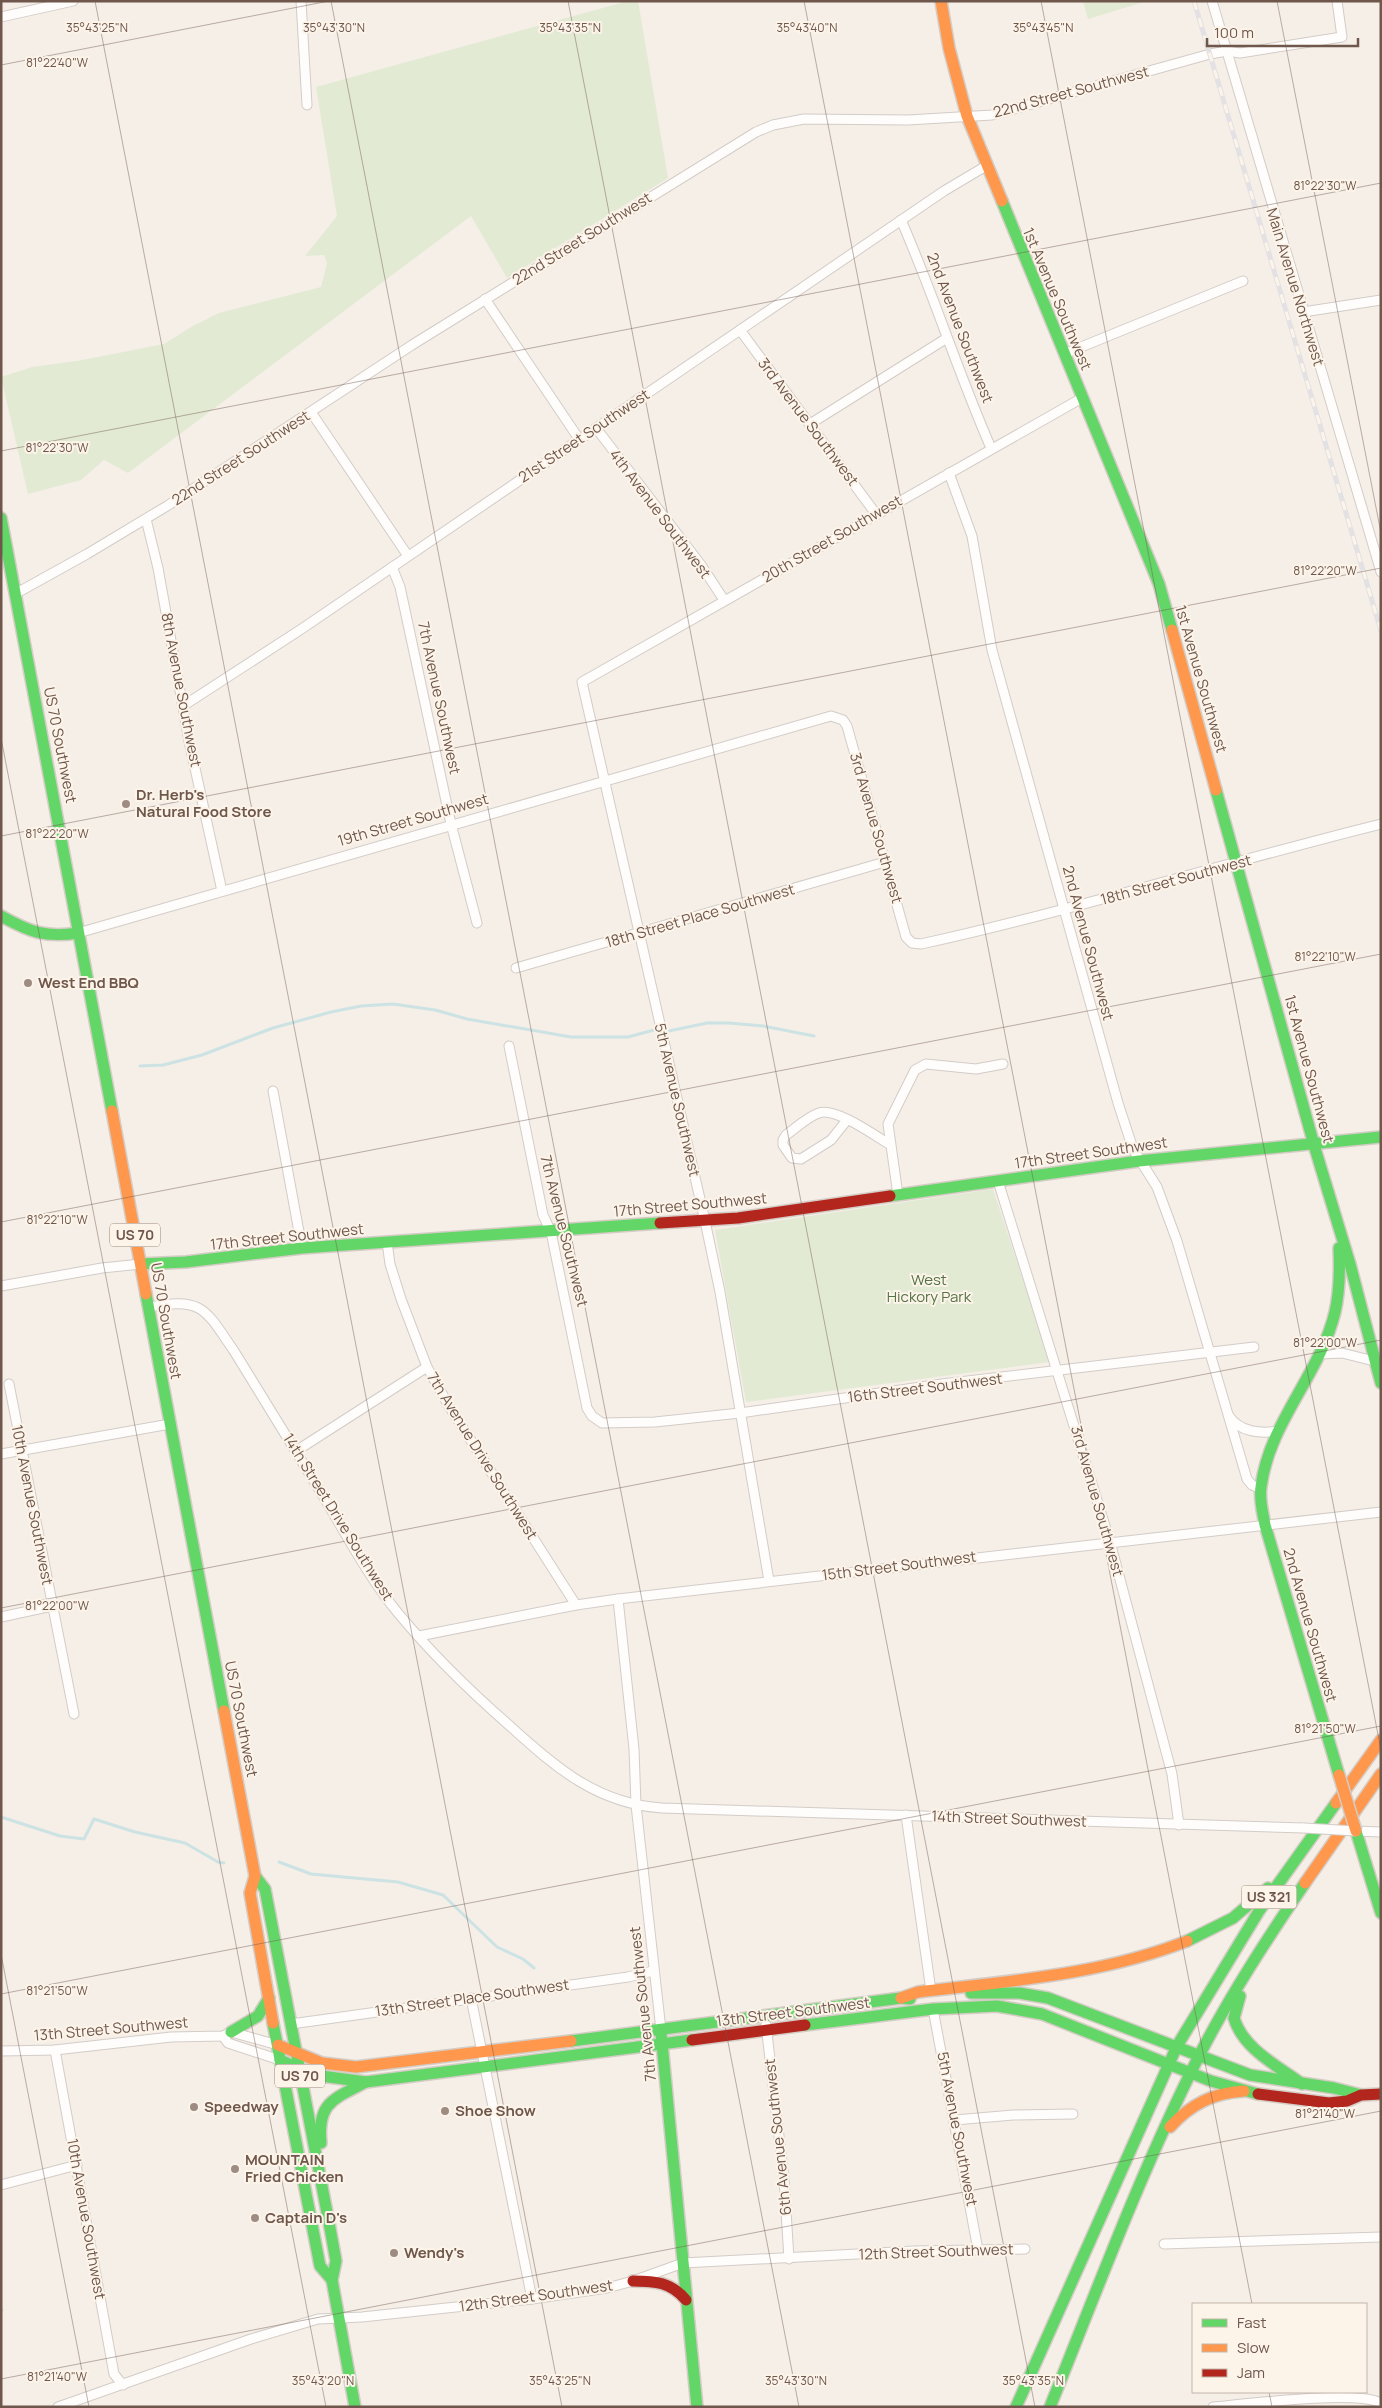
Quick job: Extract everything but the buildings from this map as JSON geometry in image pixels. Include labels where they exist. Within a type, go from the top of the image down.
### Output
[{"type":"main road","name":"1st Avenue Southwest","points":[[941,1],[951,56],[967,116],[1159,584],[1314,1145],[1350,1264],[1381,1383]]},
{"type":"main road","name":"US 70","points":[[1,518],[15,594]]},
{"type":"main road","name":"US 70 Southwest","points":[[15,594],[255,1876],[265,1889],[328,2217],[336,2261],[332,2280],[355,2407]]},
{"type":"main road","name":"19th Street Southwest","points":[[1,916],[27,930],[51,938],[78,933]]},
{"type":"main road","name":"17th Street Southwest","points":[[141,1264],[186,1262],[302,1248],[705,1221],[1139,1161],[1381,1137]]},
{"type":"main road","name":"2nd Avenue Southwest","points":[[1333,1210],[1340,1257],[1340,1296],[1329,1334],[1320,1354],[1270,1449],[1261,1489],[1265,1525],[1381,1913]]},
{"type":"main road","name":"US 321","points":[[1016,2407],[1177,2046],[1230,1956],[1381,1740]]},
{"type":"main road","name":"US 321","points":[[1050,2407],[1156,2144],[1199,2055],[1257,1954],[1381,1774]]},
{"type":"main road","points":[[901,1998],[931,1990],[1092,1969],[1149,1956],[1176,1947],[1235,1917],[1287,1872]]},
{"type":"main road","name":"US 70 Southwest","points":[[255,1876],[250,1893],[278,2045],[288,2113],[320,2266],[332,2280]]},
{"type":"main road","points":[[1257,1954],[1236,2006],[1234,2019],[1236,2026],[1248,2042],[1302,2084]]},
{"type":"main road","name":"13th Street Southwest","points":[[278,2045],[318,2063],[356,2068],[396,2065],[901,1998],[916,2000],[985,1992],[1019,1993],[1068,2005],[1250,2075],[1273,2081],[1344,2089],[1361,2095]]},
{"type":"main road","points":[[227,2034],[257,2019],[269,1998]]},
{"type":"main road","name":"13th Street Southwest","points":[[280,2060],[328,2079],[366,2082],[933,2009],[997,2006],[1026,2010],[1058,2018],[1191,2073],[1244,2091],[1269,2097],[1320,2102],[1346,2102],[1361,2095],[1381,2094]]},
{"type":"main road","name":"7th Avenue Southwest","points":[[661,2030],[697,2407]]},
{"type":"main road","points":[[328,2217],[332,2200],[319,2119],[323,2109],[337,2095],[366,2082]]},
{"type":"main road","points":[[1156,2144],[1178,2118],[1199,2101],[1221,2092],[1244,2091]]},
{"type":"main road","points":[[633,2281],[664,2282],[677,2289],[686,2300]]},
{"type":"street","points":[[1,17],[73,1]]},
{"type":"street","points":[[301,1],[308,104]]},
{"type":"street","name":"Main Avenue Northwest","points":[[1212,1],[1302,312],[1376,538],[1381,572]]},
{"type":"street","name":"22nd Street Southwest","points":[[15,594],[146,519],[485,299],[710,158],[769,126],[804,119],[908,120],[992,115],[1015,110],[1210,54],[1226,51],[1240,53],[1342,37],[1337,1]]},
{"type":"street","name":"21st Street Southwest","points":[[183,706],[392,567],[901,220],[986,166]]},
{"type":"street","name":"2nd Avenue Southwest","points":[[901,220],[916,254],[966,390],[991,448]]},
{"type":"street","points":[[1064,354],[1243,281]]},
{"type":"street","points":[[485,299],[579,439]]},
{"type":"street","points":[[1302,312],[1381,300]]},
{"type":"street","name":"3rd Avenue Southwest","points":[[740,330],[876,514]]},
{"type":"street","points":[[810,424],[947,338]]},
{"type":"street","name":"20th Street Southwest","points":[[582,682],[1082,398]]},
{"type":"street","points":[[311,412],[408,556]]},
{"type":"street","name":"4th Avenue Southwest","points":[[596,428],[701,565],[724,600]]},
{"type":"street","name":"2nd Avenue Southwest","points":[[948,473],[972,536],[992,650],[1118,1103],[1139,1161],[1157,1187],[1174,1232],[1247,1479],[1252,1485],[1261,1489]]},
{"type":"street","name":"8th Avenue Southwest","points":[[146,519],[158,568],[183,706],[222,891]]},
{"type":"street","name":"7th Avenue Southwest","points":[[392,567],[400,587],[451,824],[477,923]]},
{"type":"street","name":"5th Avenue Southwest","points":[[582,682],[720,1292],[769,1581]]},
{"type":"street","name":"19th Street Southwest","points":[[78,933],[451,824],[832,716],[836,717]]},
{"type":"street","name":"3rd Avenue Southwest","points":[[836,717],[847,726],[906,937],[912,943]]},
{"type":"street","name":"18th Street Southwest","points":[[912,943],[930,943],[1063,910],[1381,824]]},
{"type":"street","name":"18th Street Place Southwest","points":[[516,968],[885,862]]},
{"type":"street","name":"7th Avenue Southwest","points":[[509,1046],[543,1215],[551,1232],[587,1408],[597,1420]]},
{"type":"street","points":[[898,1195],[888,1124],[890,1116],[915,1070],[920,1066],[934,1063],[976,1069],[1003,1064]]},
{"type":"street","points":[[273,1091],[302,1248]]},
{"type":"street","points":[[847,1120],[831,1140],[801,1159],[792,1158],[784,1145],[783,1140],[786,1135],[818,1113],[833,1113],[847,1120],[890,1144]]},
{"type":"street","name":"3rd Avenue Southwest","points":[[998,1181],[1110,1542],[1172,1774],[1179,1825]]},
{"type":"street","name":"7th Avenue Drive Southwest","points":[[387,1242],[390,1264],[401,1299],[427,1368],[576,1605]]},
{"type":"street","name":"17th Street Southwest","points":[[1,1286],[102,1268],[141,1264]]},
{"type":"street","name":"14th Street Drive Southwest","points":[[149,1308],[182,1303],[195,1306],[209,1316],[234,1351],[370,1574],[398,1613],[460,1681],[550,1762],[603,1795],[636,1805]]},
{"type":"street","name":"16th Street Southwest","points":[[597,1420],[612,1424],[655,1422],[740,1413],[942,1384],[1058,1372],[1254,1347]]},
{"type":"street","points":[[1320,1354],[1342,1353],[1374,1361]]},
{"type":"street","points":[[296,1451],[427,1368]]},
{"type":"street","name":"10th Avenue Southwest","points":[[9,1384],[74,1714]]},
{"type":"street","points":[[1226,1411],[1234,1423],[1245,1428],[1254,1431],[1278,1431]]},
{"type":"street","points":[[1,1454],[170,1424]]},
{"type":"street","name":"15th Street Southwest","points":[[419,1636],[576,1605],[618,1599],[1381,1512]]},
{"type":"street","name":"7th Avenue Southwest","points":[[618,1599],[634,1749],[636,1805],[661,2030]]},
{"type":"street","points":[[1,1618],[52,1606]]},
{"type":"street","name":"14th Street Southwest","points":[[636,1805],[662,1808],[1381,1832]]},
{"type":"street","points":[[906,1815],[931,1990]]},
{"type":"street","name":"13th Street Place Southwest","points":[[291,2024],[628,1977],[653,1971]]},
{"type":"street","points":[[471,1998],[532,2300]]},
{"type":"street","name":"5th Avenue Southwest","points":[[933,2009],[978,2250]]},
{"type":"street","name":"6th Avenue Southwest","points":[[764,2016],[784,2179],[789,2259]]},
{"type":"street","name":"13th Street Southwest","points":[[1,2051],[55,2050],[171,2037],[227,2034],[278,2045]]},
{"type":"street","name":"13th Street Southwest","points":[[227,2034],[228,2043],[280,2060]]},
{"type":"street","name":"10th Avenue Southwest","points":[[55,2050],[114,2374],[123,2385]]},
{"type":"street","points":[[954,2120],[1013,2115],[1073,2114]]},
{"type":"street","points":[[1,2185],[77,2165]]},
{"type":"street","points":[[1164,2244],[1381,2237]]},
{"type":"street","name":"12th Street Southwest","points":[[58,2407],[292,2325],[318,2319],[532,2300],[607,2288],[683,2263],[1025,2249]]},
{"type":"street","points":[[1213,2407],[1331,2398],[1372,2400],[1381,2403]]},
{"type":"green space","points":[[628,1],[638,1],[668,178],[507,278],[471,216],[128,473],[104,460],[81,480],[28,494],[1,377],[32,367],[77,361],[164,344],[191,327],[219,313],[321,287],[327,263],[324,255],[305,256],[337,216],[316,87]]},
{"type":"green space","points":[[1083,1],[1147,1],[1088,19]]},
{"type":"green space","name":"West Hickory Park","points":[[993,1189],[1050,1362],[746,1402],[715,1230]]},
{"type":"waterway","points":[[140,1066],[163,1065],[202,1055],[273,1028],[331,1012],[361,1006],[393,1004],[435,1010],[467,1019],[571,1037],[628,1037],[654,1030],[664,1032],[707,1023],[763,1026],[814,1036]]},
{"type":"waterway","points":[[1,1817],[60,1836],[84,1839],[94,1819],[135,1832],[185,1843],[218,1862],[224,1863]]},
{"type":"waterway","points":[[279,1862],[311,1874],[398,1882],[443,1895],[497,1947],[523,1959],[534,1968]]},
{"type":"railway","points":[[1194,1],[1381,631]]},
{"type":"traffic: fast","points":[[1002,201],[1159,584],[1172,630]]},
{"type":"traffic: fast","points":[[1,518],[112,1111]]},
{"type":"traffic: fast","points":[[1216,790],[1314,1145],[1350,1264],[1381,1383]]},
{"type":"traffic: fast","points":[[1,916],[29,930],[47,934],[78,933]]},
{"type":"traffic: fast","points":[[890,1196],[1139,1161],[1381,1137]]},
{"type":"traffic: fast","points":[[141,1264],[186,1262],[302,1248],[660,1223]]},
{"type":"traffic: fast","points":[[1339,1248],[1338,1296],[1328,1335],[1274,1441],[1266,1463],[1260,1497],[1265,1525],[1339,1775]]},
{"type":"traffic: fast","points":[[146,1294],[224,1711]]},
{"type":"traffic: fast","points":[[1016,2407],[1177,2046],[1259,1911],[1336,1803]]},
{"type":"traffic: fast","points":[[1356,1831],[1381,1913]]},
{"type":"traffic: fast","points":[[255,1876],[265,1889],[330,2228],[336,2261],[332,2280],[355,2407]]},
{"type":"traffic: fast","points":[[1050,2407],[1120,2231],[1177,2101],[1210,2035],[1235,1991],[1305,1883]]},
{"type":"traffic: fast","points":[[1187,1941],[1233,1918],[1268,1888]]},
{"type":"traffic: fast","points":[[971,1993],[1019,1993],[1048,1998],[1250,2075],[1334,2088],[1361,2095]]},
{"type":"traffic: fast","points":[[1240,1996],[1234,2018],[1245,2039],[1262,2056],[1302,2084]]},
{"type":"traffic: fast","points":[[231,2032],[258,2016],[269,1998]]},
{"type":"traffic: fast","points":[[571,2041],[901,1998],[910,1999]]},
{"type":"traffic: fast","points":[[805,2025],[933,2009],[997,2006],[1042,2014],[1211,2081],[1258,2094]]},
{"type":"traffic: fast","points":[[273,2023],[320,2266],[332,2280]]},
{"type":"traffic: fast","points":[[661,2033],[697,2407]]},
{"type":"traffic: fast","points":[[280,2060],[314,2075],[366,2082],[692,2040]]},
{"type":"traffic: fast","points":[[321,2143],[320,2129],[325,2110],[337,2098],[366,2082]]},
{"type":"traffic: slow","points":[[941,1],[949,48],[967,116],[1002,201]]},
{"type":"traffic: slow","points":[[1172,630],[1216,790]]},
{"type":"traffic: slow","points":[[112,1111],[146,1294]]},
{"type":"traffic: slow","points":[[224,1711],[255,1876],[250,1893],[273,2023]]},
{"type":"traffic: slow","points":[[1336,1803],[1381,1740]]},
{"type":"traffic: slow","points":[[1305,1883],[1381,1774]]},
{"type":"traffic: slow","points":[[1339,1775],[1356,1831]]},
{"type":"traffic: slow","points":[[901,1998],[918,1992],[1020,1980],[1088,1969],[1154,1953],[1187,1941]]},
{"type":"traffic: slow","points":[[278,2045],[322,2063],[356,2067],[571,2041]]},
{"type":"traffic: slow","points":[[1170,2127],[1186,2112],[1203,2101],[1222,2094],[1244,2091]]},
{"type":"traffic: jam","points":[[660,1223],[738,1218],[890,1196]]},
{"type":"traffic: jam","points":[[692,2040],[805,2025]]},
{"type":"traffic: jam","points":[[1258,2094],[1329,2103],[1347,2101],[1361,2095],[1381,2094]]},
{"type":"traffic: jam","points":[[633,2281],[648,2281],[668,2286],[686,2300]]},
{"type":"place","name":"Dr. Herb's Natural Food Store","points":[[126,804]]},
{"type":"place","name":"West End BBQ","points":[[28,983]]},
{"type":"place","name":"Speedway","points":[[194,2107]]},
{"type":"place","name":"Shoe Show","points":[[445,2111]]},
{"type":"place","name":"MOUNTAIN Fried Chicken","points":[[235,2169]]},
{"type":"place","name":"Captain D's","points":[[255,2218]]},
{"type":"place","name":"Wendy's","points":[[394,2253]]}]
